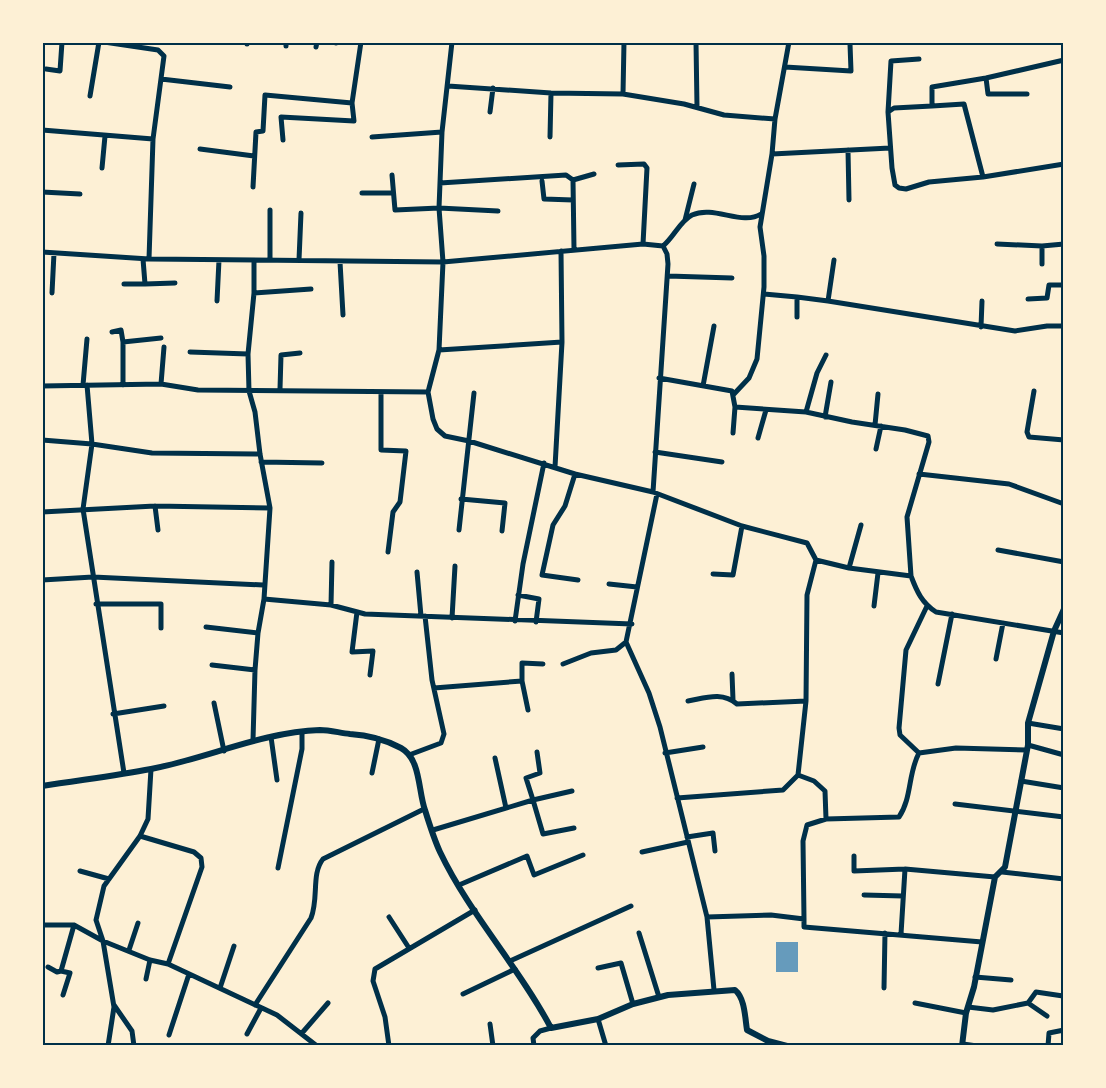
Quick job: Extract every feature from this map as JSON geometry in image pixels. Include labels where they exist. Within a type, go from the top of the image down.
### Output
[{"type":"street","points":[[46,69],[60,71],[62,42]]},
{"type":"street","points":[[90,96],[99,42]]},
{"type":"street","points":[[104,42],[136,45],[158,50],[163,52],[164,56],[153,139],[145,284]]},
{"type":"street","points":[[158,42],[158,50]]},
{"type":"street","points":[[283,140],[281,117],[354,121],[352,103],[361,42]]},
{"type":"street","points":[[452,42],[442,132],[439,208],[443,262],[438,350],[428,392],[437,429],[445,436],[469,441],[575,474],[655,493],[742,526],[807,543],[816,560],[807,596],[806,701],[798,775],[783,790],[677,798]]},
{"type":"street","points":[[624,42],[624,94]]},
{"type":"street","points":[[696,42],[697,107]]},
{"type":"street","points":[[734,394],[754,370],[764,294],[761,214],[789,42]]},
{"type":"street","points":[[785,67],[851,71],[850,44]]},
{"type":"street","points":[[919,59],[891,61],[888,112],[890,148],[895,185],[899,188],[906,189],[929,182],[983,177],[1064,164]]},
{"type":"street","points":[[932,106],[932,87],[986,78],[1064,60]]},
{"type":"street","points":[[986,78],[988,94],[1027,94]]},
{"type":"street","points":[[161,79],[230,87]]},
{"type":"street","points":[[448,86],[551,93],[624,94],[697,107],[724,115],[775,119]]},
{"type":"street","points":[[490,112],[493,88]]},
{"type":"street","points":[[550,137],[551,93]]},
{"type":"street","points":[[253,187],[256,132],[263,131],[265,95],[352,103]]},
{"type":"street","points":[[888,112],[894,108],[964,104],[983,177]]},
{"type":"street","points":[[42,130],[153,139]]},
{"type":"street","points":[[372,137],[442,132]]},
{"type":"street","points":[[102,168],[105,136]]},
{"type":"street","points":[[772,154],[890,148]]},
{"type":"street","points":[[200,149],[254,156]]},
{"type":"street","points":[[848,150],[849,200]]},
{"type":"street","points":[[618,165],[644,164],[647,168],[643,244]]},
{"type":"street","points":[[440,183],[566,176],[573,180],[594,174]]},
{"type":"street","points":[[392,175],[395,210],[439,208],[498,211]]},
{"type":"street","points":[[573,180],[574,249]]},
{"type":"street","points":[[542,181],[544,199],[573,200]]},
{"type":"street","points":[[685,220],[694,184]]},
{"type":"street","points":[[42,192],[80,194]]},
{"type":"street","points":[[362,193],[393,194]]},
{"type":"street","points":[[270,210],[270,260]]},
{"type":"street","points":[[299,260],[301,213]]},
{"type":"street","points":[[42,252],[146,259],[443,262],[574,249],[643,244],[663,246],[671,239],[685,220],[694,214],[707,213],[748,218],[761,214]]},
{"type":"street","points":[[997,244],[1042,246],[1064,244]]},
{"type":"street","points":[[563,664],[591,653],[616,650],[626,642],[632,624],[655,493],[659,378],[668,276],[667,254],[663,246]]},
{"type":"street","points":[[1042,246],[1042,264]]},
{"type":"street","points":[[555,467],[562,342],[561,251]]},
{"type":"street","points":[[52,293],[54,253]]},
{"type":"street","points":[[217,302],[219,260]]},
{"type":"street","points":[[254,260],[254,293],[248,354],[249,391],[255,412],[261,462],[270,508],[263,585],[264,599],[258,633],[255,670],[254,740]]},
{"type":"street","points":[[828,301],[834,260]]},
{"type":"street","points":[[340,262],[343,314]]},
{"type":"street","points":[[668,276],[732,278]]},
{"type":"street","points":[[124,284],[175,283]]},
{"type":"street","points":[[1028,298],[1047,298],[1048,285],[1064,285]]},
{"type":"street","points":[[254,293],[311,289]]},
{"type":"street","points":[[764,294],[828,301],[1015,331],[1047,326],[1064,326]]},
{"type":"street","points":[[797,297],[797,317]]},
{"type":"street","points":[[981,327],[982,301]]},
{"type":"street","points":[[703,386],[714,326]]},
{"type":"street","points":[[112,332],[121,330],[123,342],[123,385]]},
{"type":"street","points":[[123,342],[162,338]]},
{"type":"street","points":[[88,339],[85,385],[92,444],[83,509],[113,714],[124,774]]},
{"type":"street","points":[[438,350],[562,342]]},
{"type":"street","points":[[161,384],[164,347]]},
{"type":"street","points":[[190,352],[248,354]]},
{"type":"street","points":[[280,389],[281,355],[300,353]]},
{"type":"street","points":[[806,412],[817,373],[826,355]]},
{"type":"street","points":[[659,378],[732,391],[736,407],[733,434]]},
{"type":"street","points":[[825,417],[831,382]]},
{"type":"street","points":[[42,386],[161,384],[198,390],[249,391],[280,389],[428,392]]},
{"type":"street","points":[[1034,391],[1027,432],[1029,437],[1064,440]]},
{"type":"street","points":[[381,392],[381,450],[406,451],[400,502],[393,512],[388,552]]},
{"type":"street","points":[[459,530],[474,393]]},
{"type":"street","points":[[876,449],[878,394]]},
{"type":"street","points":[[736,407],[806,412],[928,436],[929,442],[907,517],[911,576],[920,597],[927,606],[936,612],[1064,633]]},
{"type":"street","points":[[758,438],[766,410]]},
{"type":"street","points":[[42,440],[92,444],[152,453],[260,454]]},
{"type":"street","points":[[655,452],[722,462]]},
{"type":"street","points":[[261,462],[322,462]]},
{"type":"street","points":[[515,621],[518,595],[544,463]]},
{"type":"street","points":[[575,474],[565,506],[553,525],[542,575],[578,580]]},
{"type":"street","points":[[919,474],[1010,484],[1064,504]]},
{"type":"street","points":[[461,499],[505,503],[502,531]]},
{"type":"street","points":[[155,506],[158,530]]},
{"type":"street","points":[[42,512],[155,506],[270,508]]},
{"type":"street","points":[[849,568],[860,525]]},
{"type":"street","points":[[713,574],[733,574],[742,526]]},
{"type":"street","points":[[998,550],[1064,562]]},
{"type":"street","points":[[816,560],[878,573],[911,576]]},
{"type":"street","points":[[331,605],[332,562]]},
{"type":"street","points":[[452,618],[455,566]]},
{"type":"street","points":[[409,755],[441,743],[444,734],[434,688],[417,572]]},
{"type":"street","points":[[874,606],[878,573]]},
{"type":"street","points":[[42,580],[93,577],[263,585]]},
{"type":"street","points":[[609,584],[637,587]]},
{"type":"street","points":[[518,595],[539,599],[536,622]]},
{"type":"street","points":[[264,599],[331,605],[357,612],[536,622],[632,624]]},
{"type":"street","points":[[96,604],[161,604],[161,628]]},
{"type":"street","points":[[927,606],[906,650],[900,735],[919,752],[956,748],[1027,747],[1064,755]]},
{"type":"street","points":[[1002,872],[1027,747],[1028,723],[1054,631],[1064,609]]},
{"type":"street","points":[[357,612],[352,652],[373,650],[370,675]]},
{"type":"street","points":[[938,684],[952,614]]},
{"type":"street","points":[[996,659],[1003,623]]},
{"type":"street","points":[[206,628],[258,633]]},
{"type":"street","points":[[626,642],[649,693],[660,727],[707,918],[714,990]]},
{"type":"street","points":[[528,710],[522,681],[522,663],[543,664]]},
{"type":"street","points":[[212,665],[255,670]]},
{"type":"street","points":[[732,674],[733,700]]},
{"type":"street","points":[[434,688],[522,681]]},
{"type":"street","points":[[688,701],[719,696],[728,697],[737,704],[806,701]]},
{"type":"street","points":[[214,703],[224,751]]},
{"type":"street","points":[[113,714],[164,706]]},
{"type":"street","points":[[1028,723],[1064,729]]},
{"type":"street","points":[[42,786],[151,769],[224,751],[254,740],[321,730],[361,735],[402,748],[409,755],[418,778],[424,809],[440,852],[459,885],[510,961],[551,1028]]},
{"type":"street","points":[[278,868],[302,749],[302,733]]},
{"type":"street","points":[[271,738],[277,780]]},
{"type":"street","points":[[372,773],[378,740]]},
{"type":"street","points":[[665,753],[703,747]]},
{"type":"street","points":[[537,752],[540,773],[526,778],[543,834],[574,828]]},
{"type":"street","points":[[919,752],[907,803],[899,817],[826,819],[807,825],[804,831],[804,927],[982,942]]},
{"type":"street","points":[[496,758],[506,808]]},
{"type":"street","points":[[108,1046],[114,1004],[103,941],[96,920],[102,893],[140,836],[148,819],[151,769]]},
{"type":"street","points":[[798,775],[814,781],[825,791],[826,819]]},
{"type":"street","points":[[1021,781],[1064,788]]},
{"type":"street","points":[[433,830],[533,800],[572,791]]},
{"type":"street","points":[[955,804],[1064,817]]},
{"type":"street","points":[[247,1034],[258,1006],[311,918],[316,906],[316,867],[323,859],[424,809]]},
{"type":"street","points":[[642,852],[713,833],[715,851]]},
{"type":"street","points":[[140,836],[194,852],[201,858],[202,867],[168,964]]},
{"type":"street","points":[[459,885],[527,856],[534,875],[583,856]]},
{"type":"street","points":[[854,856],[854,871],[905,870],[995,877],[1002,872],[1064,879]]},
{"type":"street","points":[[900,934],[905,870]]},
{"type":"street","points":[[80,872],[110,879]]},
{"type":"street","points":[[977,1046],[962,1045],[967,1010],[995,877]]},
{"type":"street","points":[[864,895],[903,896]]},
{"type":"street","points":[[510,961],[631,906]]},
{"type":"street","points":[[389,1046],[385,1017],[373,981],[375,969],[475,910]]},
{"type":"street","points":[[707,918],[771,915],[804,919]]},
{"type":"street","points":[[389,917],[409,948]]},
{"type":"street","points":[[129,950],[138,923]]},
{"type":"street","points":[[42,925],[74,925],[103,941],[150,960],[168,964],[258,1006],[302,1033],[317,1046]]},
{"type":"street","points":[[61,971],[74,925]]},
{"type":"street","points":[[639,933],[659,997]]},
{"type":"street","points":[[884,988],[886,933]]},
{"type":"street","points":[[220,988],[234,946]]},
{"type":"street","points":[[146,978],[150,960]]},
{"type":"street","points":[[598,968],[621,963],[633,1004]]},
{"type":"street","points":[[48,968],[57,972],[70,973],[63,995]]},
{"type":"street","points":[[462,994],[515,969]]},
{"type":"street","points":[[170,1035],[189,974]]},
{"type":"street","points":[[975,977],[1011,980]]},
{"type":"street","points":[[534,1046],[533,1038],[540,1032],[598,1019],[633,1004],[659,997],[714,990],[735,990],[739,993],[748,1030],[768,1041],[787,1046]]},
{"type":"street","points":[[915,1003],[967,1010],[993,1010],[1028,1003],[1036,992],[1063,996]]},
{"type":"street","points":[[302,1033],[328,1003]]},
{"type":"street","points":[[1028,1003],[1047,1016]]},
{"type":"street","points":[[114,1004],[132,1031],[134,1046]]},
{"type":"street","points":[[598,1019],[606,1046]]},
{"type":"street","points":[[490,1024],[493,1046]]},
{"type":"street","points":[[1048,1046],[1049,1033],[1064,1030]]},
{"type":"street","points":[[307,1046],[311,1040]]},
{"type":"water","points":[[776,942],[798,942],[798,972],[776,972]]}]
